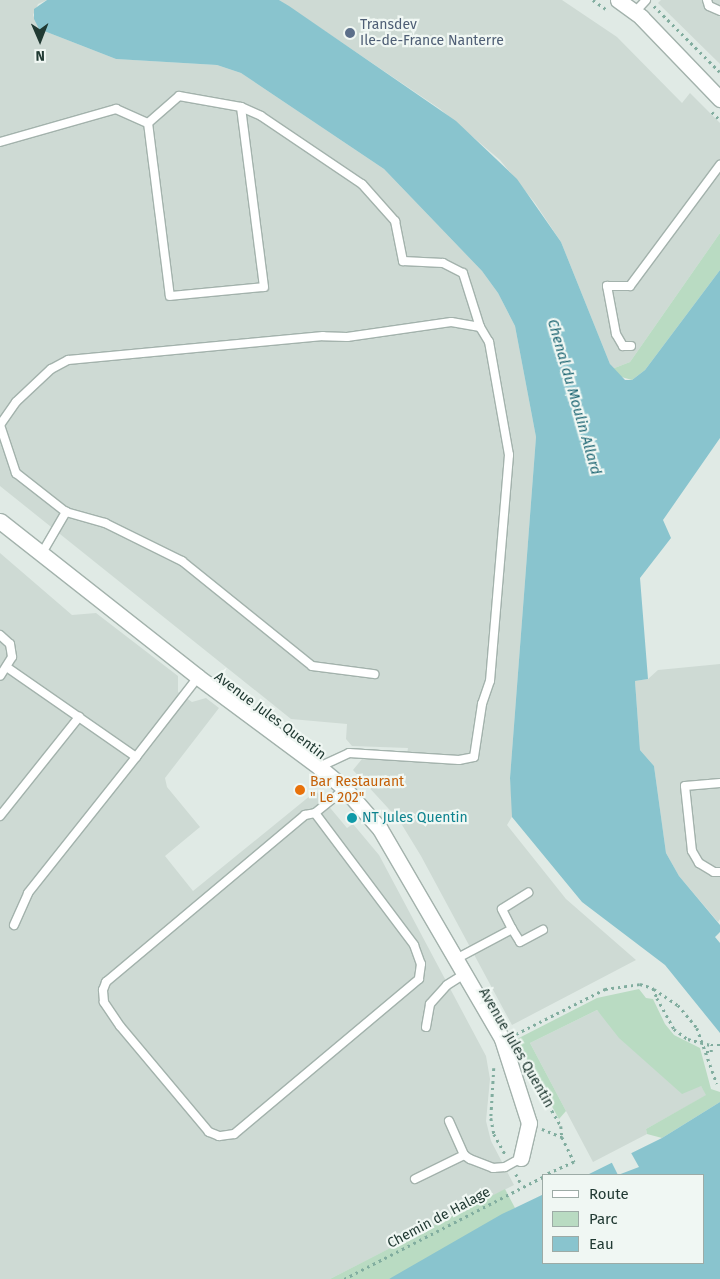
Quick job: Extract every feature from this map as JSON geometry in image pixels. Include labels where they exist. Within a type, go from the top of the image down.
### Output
[{"type":"street","points":[[618,0],[635,12],[720,99]]},
{"type":"street","name":"Avenue Jules Quentin","points":[[0,521],[198,677],[319,767],[345,789],[380,829],[454,960],[502,1039],[529,1123],[516,1161]]},
{"type":"lane","points":[[635,12],[647,0]]},
{"type":"lane","points":[[707,0],[709,6],[720,11]]},
{"type":"lane","points":[[148,124],[179,96],[241,107],[261,116],[362,184],[396,221],[403,261],[443,263],[463,273],[480,327],[489,342],[509,454],[490,681],[482,704],[474,757],[459,760],[350,753],[319,767]]},
{"type":"lane","points":[[148,124],[170,296],[264,287],[241,107]]},
{"type":"lane","points":[[0,142],[116,109],[148,124]]},
{"type":"lane","points":[[631,346],[623,346],[616,334],[607,286],[630,286],[720,165]]},
{"type":"lane","points":[[374,674],[312,666],[182,561],[105,523],[66,512],[16,473],[0,424],[16,402],[51,369],[68,360],[323,336],[347,337],[452,322],[480,327]]},
{"type":"lane","points":[[42,554],[66,512]]},
{"type":"lane","points":[[0,635],[10,644],[12,657],[8,668],[0,676]]},
{"type":"lane","points":[[8,668],[136,757]]},
{"type":"lane","points":[[14,926],[28,893],[198,677]]},
{"type":"lane","points":[[0,816],[79,717]]},
{"type":"lane","points":[[720,783],[685,786],[692,850],[699,863],[714,872],[720,872]]},
{"type":"lane","points":[[315,813],[399,921],[414,945],[421,964],[419,979],[234,1134],[219,1136],[209,1132],[120,1026],[104,1002],[103,990],[106,982],[305,815],[315,813],[345,789]]},
{"type":"lane","points":[[528,893],[502,909],[520,942],[543,930]]},
{"type":"lane","points":[[454,960],[512,929]]},
{"type":"lane","points":[[426,1028],[430,1004],[447,984],[463,975]]},
{"type":"lane","points":[[449,1121],[464,1155],[493,1168],[516,1161]]},
{"type":"lane","points":[[415,1180],[464,1155]]},
{"type":"path","points":[[647,0],[720,72]]},
{"type":"path","points":[[510,1036],[606,990],[640,984],[653,988],[678,1005],[697,1028],[717,1084]]},
{"type":"path","points":[[653,988],[674,1028],[688,1039],[711,1047],[720,1045]]},
{"type":"path","points":[[706,1052],[711,1047]]},
{"type":"path","points":[[492,1062],[491,1118],[494,1134],[516,1161],[522,1186]]},
{"type":"path","name":"Avenue Jules Quentin","points":[[528,1068],[560,1126],[562,1137]]},
{"type":"path","points":[[529,1123],[562,1137]]},
{"type":"path","name":"Chemin de Halage","points":[[549,1174],[574,1162],[562,1137]]},
{"type":"path","name":"Chemin de Halage","points":[[344,1279],[542,1177]]},
{"type":"shaded area","points":[[0,0],[47,0],[38,4],[33,15],[39,29],[116,59],[217,65],[241,73],[384,169],[482,271],[498,293],[515,326],[536,437],[510,778],[513,815],[507,825],[566,899],[636,960],[512,1025],[421,856],[399,820],[353,770],[362,759],[406,760],[408,748],[352,746],[346,739],[347,724],[291,719],[0,486]]},
{"type":"shaded area","points":[[279,0],[562,0],[617,37],[682,103],[690,93],[720,123],[720,233],[630,362],[612,369],[561,242],[535,203],[500,160],[440,109]]},
{"type":"shaded area","points":[[661,0],[720,0],[720,64],[658,3]]},
{"type":"shaded area","points":[[0,553],[72,615],[96,613],[178,676],[178,692],[192,702],[206,698],[219,708],[165,778],[167,787],[200,827],[165,856],[193,891],[316,791],[347,828],[353,824],[379,855],[486,1056],[490,1079],[486,1121],[491,1141],[514,1185],[330,1279],[0,1279]]},
{"type":"shaded area","points":[[720,664],[720,919],[718,922],[679,876],[666,853],[654,766],[640,750],[635,681],[648,679],[658,670]]},
{"type":"shaded area","points":[[597,1010],[605,1019],[701,1086],[707,1095],[646,1129],[647,1134],[593,1162],[530,1043]]},
{"type":"green space","points":[[720,233],[720,270],[645,370],[632,380],[618,376],[612,369],[630,362]]},
{"type":"green space","points":[[639,989],[646,998],[653,999],[665,1024],[674,1035],[700,1048],[711,1089],[720,1092],[720,1102],[662,1138],[647,1134],[646,1129],[706,1095],[701,1086],[682,1094],[619,1038],[597,1010],[530,1043],[566,1111],[559,1119],[515,1040],[597,998]]},
{"type":"green space","points":[[505,1189],[515,1208],[403,1274],[389,1279],[330,1279]]},
{"type":"water","name":"Chenal du Moulin Allard","points":[[47,0],[279,0],[289,6],[456,121],[517,179],[561,242],[610,364],[625,380],[632,380],[645,370],[720,270],[720,438],[663,520],[671,538],[640,578],[648,679],[635,681],[640,750],[654,766],[666,853],[679,876],[720,925],[720,932],[715,937],[720,943],[720,1033],[665,965],[582,902],[512,817],[510,778],[536,437],[515,326],[498,293],[482,271],[384,169],[241,73],[217,65],[116,59],[39,29],[34,19],[34,9]]},
{"type":"water","points":[[720,1102],[720,1279],[389,1279],[502,1214],[542,1195],[542,1264],[705,1264],[705,1174],[589,1174],[662,1138]]},
{"type":"pier","points":[[630,1151],[639,1167],[618,1174],[611,1161]]},
{"type":"place","name":"Transdev Ile-de-France Nanterre","points":[[350,33]]},
{"type":"place","name":"Bar Restaurant \" Le 202\"","points":[[300,790]]},
{"type":"place","name":"NT Jules Quentin","points":[[352,818]]}]
